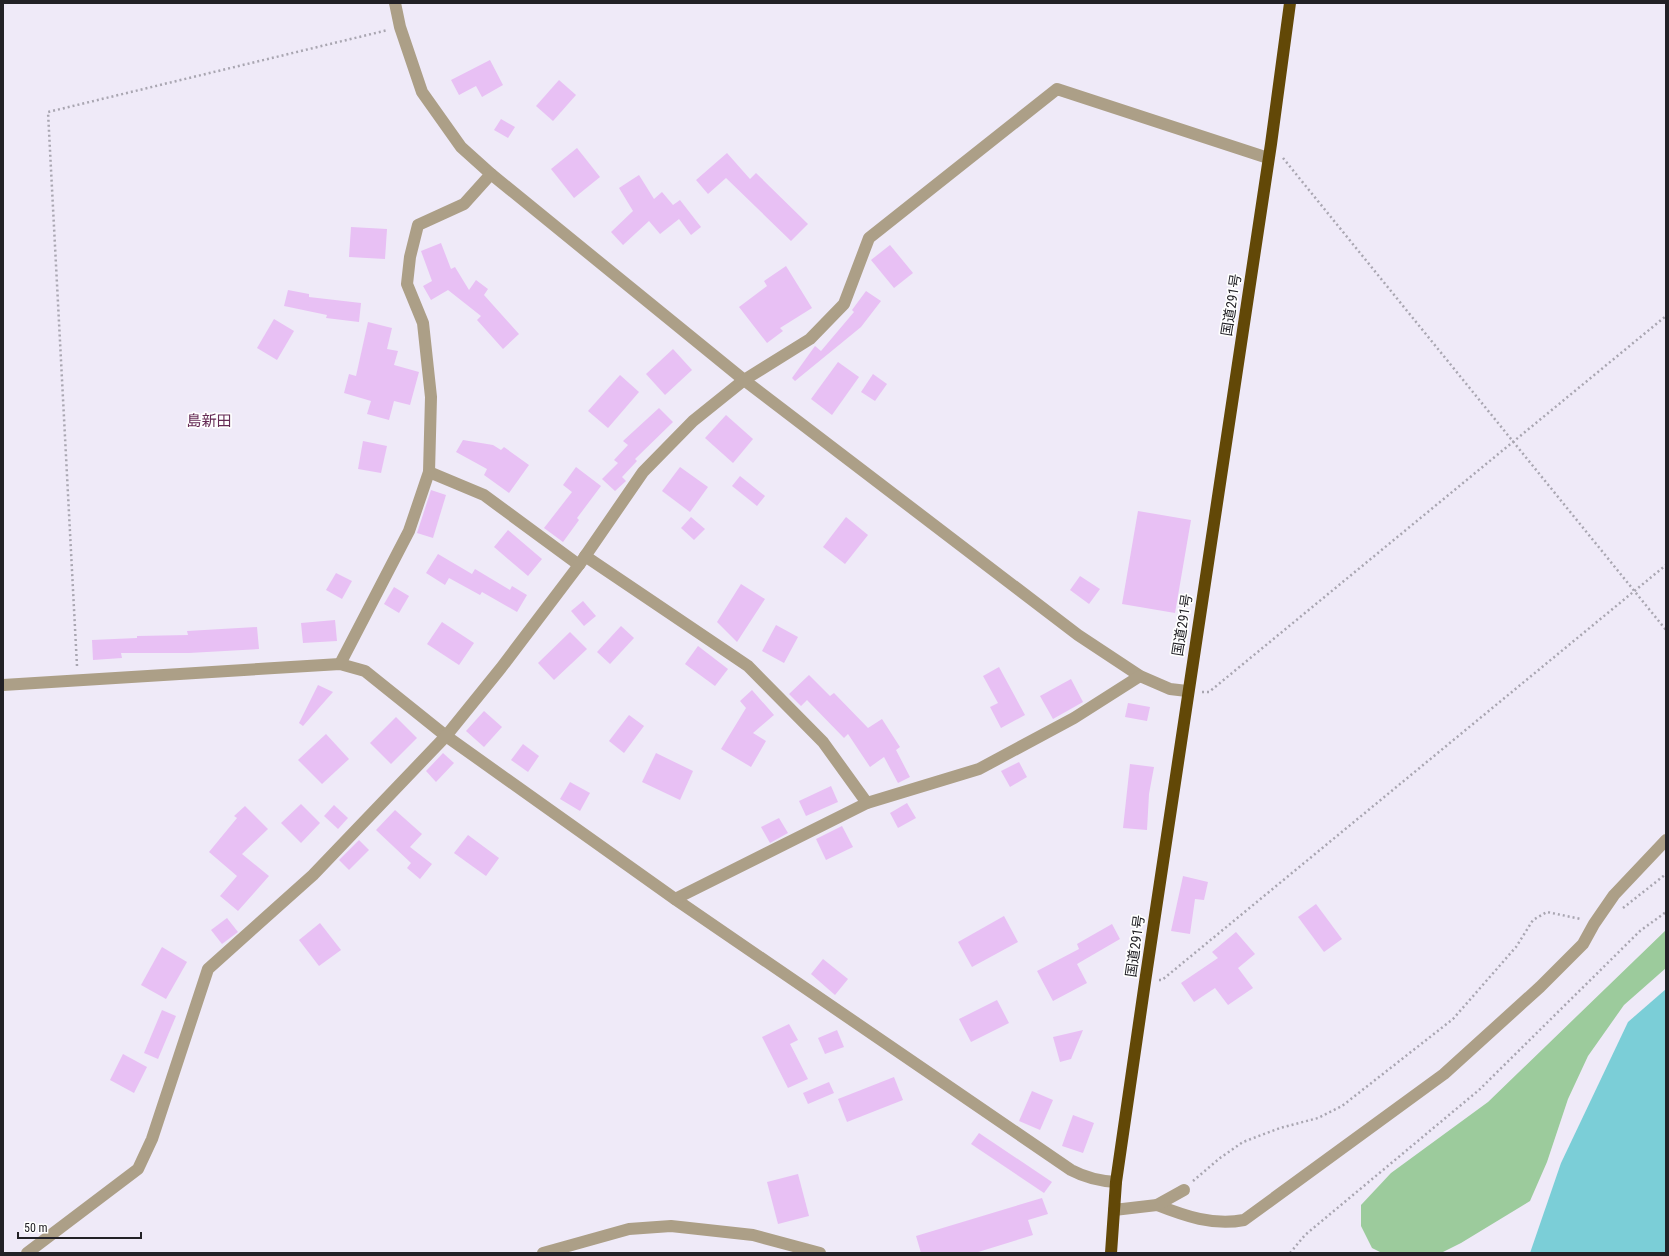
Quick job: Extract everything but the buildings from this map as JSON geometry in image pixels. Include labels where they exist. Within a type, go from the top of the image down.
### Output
[{"type":"highway","name":"国道291号","points":[[1111,1253],[1116,1182],[1187,691],[1271,144],[1290,3]]},
{"type":"street","points":[[395,3],[400,27],[422,92],[461,147],[491,174],[744,380],[1078,635],[1140,676],[1170,689],[1187,691]]},
{"type":"street","points":[[27,1253],[138,1169],[152,1139],[208,969],[313,875],[446,736],[501,668],[582,560],[643,472],[693,421],[744,380],[810,339],[844,304],[869,238],[1057,90],[1268,158]]},
{"type":"street","points":[[340,664],[409,531],[429,472],[431,397],[423,323],[407,284],[410,257],[418,225],[464,204],[491,174]]},
{"type":"street","points":[[429,472],[484,496],[748,666],[824,742],[867,803]]},
{"type":"street","points":[[3,685],[340,664],[365,671],[446,736],[675,899],[1071,1170],[1085,1177],[1100,1181],[1116,1182]]},
{"type":"street","points":[[675,899],[867,803],[979,769],[1074,718],[1140,676]]},
{"type":"street","points":[[1157,1205],[1183,1215],[1213,1222],[1230,1223],[1244,1220],[1444,1074],[1540,987],[1583,944],[1594,924],[1614,895],[1666,840]]},
{"type":"street","points":[[1114,1210],[1157,1205],[1184,1190]]},
{"type":"street","points":[[542,1253],[629,1229],[671,1226],[754,1235],[820,1253]]},
{"type":"path","points":[[77,680],[48,112],[400,27]]},
{"type":"path","points":[[1271,144],[1666,630]]},
{"type":"path","points":[[1187,691],[1209,692],[1512,441],[1666,316]]},
{"type":"path","points":[[1145,982],[1162,980],[1666,565]]},
{"type":"path","points":[[1619,911],[1666,874]]},
{"type":"path","points":[[1184,1190],[1220,1158],[1243,1142],[1280,1128],[1318,1118],[1342,1106],[1453,1019],[1516,947],[1533,920],[1547,912],[1578,917],[1594,924]]},
{"type":"path","points":[[1290,1253],[1305,1235],[1479,1090],[1640,931],[1666,912]]},
{"type":"green space","points":[[1666,930],[1666,968],[1624,1005],[1588,1056],[1568,1099],[1547,1162],[1530,1201],[1461,1243],[1441,1253],[1382,1253],[1372,1248],[1361,1226],[1361,1205],[1391,1173],[1488,1102]]},
{"type":"water","points":[[1666,989],[1666,1253],[1530,1253],[1561,1163],[1628,1022]]},
{"type":"district","name":"島新田","points":[[209,421]]}]
